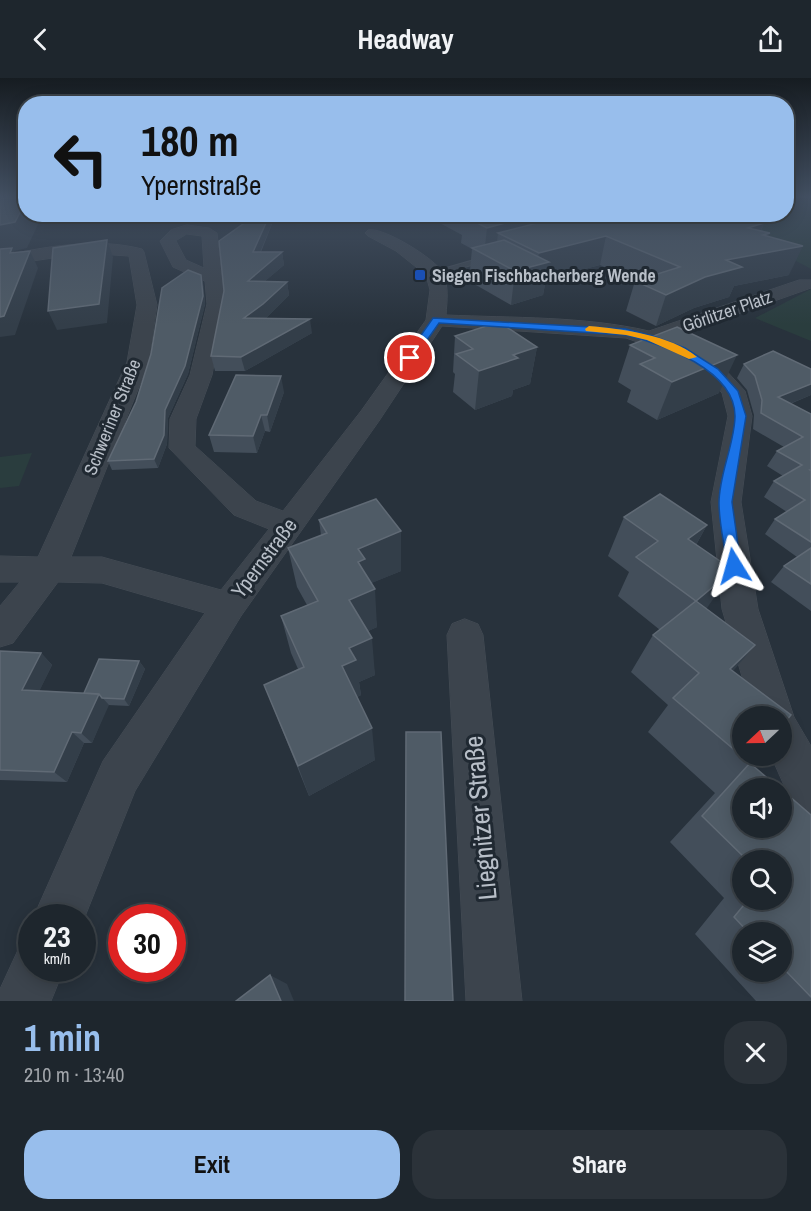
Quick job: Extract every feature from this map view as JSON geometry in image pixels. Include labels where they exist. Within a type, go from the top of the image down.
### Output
[{"type":"street","points":[[385,239],[402,248],[434,273]]},
{"type":"street","name":"Schweriner Straße","points":[[0,261],[115,247],[136,252],[147,305],[138,362],[49,570]]},
{"type":"street","name":"Ypernstraße","points":[[65,904],[119,777],[229,606],[436,320],[439,290],[434,273]]},
{"type":"street","points":[[215,279],[216,304],[201,375],[183,419],[182,448],[245,508],[289,525]]},
{"type":"street","name":"Görlitzer Platz","points":[[650,338],[805,284]]},
{"type":"street","points":[[436,320],[626,332],[682,350],[714,371],[733,391],[741,416],[726,502],[727,512],[740,609],[771,706]]},
{"type":"street","points":[[0,569],[102,570],[229,606]]},
{"type":"street","points":[[0,633],[49,570]]},
{"type":"street","name":"Liegnitzer Straße","points":[[465,635],[494,1001]]},
{"type":"street","points":[[792,753],[811,794]]},
{"type":"street","points":[[23,1001],[31,982]]},
{"type":"lane","points":[[434,273],[500,256]]},
{"type":"shaded area","points":[[756,239],[811,239],[811,269]]},
{"type":"shaded area","points":[[811,289],[811,341],[755,318]]},
{"type":"shaded area","points":[[32,453],[19,486],[0,488],[0,457]]},
{"type":"building","points":[[259,239],[253,252],[282,252],[248,281],[287,282],[244,318],[310,319],[241,357],[211,356],[224,291],[219,241]]},
{"type":"building","points":[[510,239],[594,239],[539,253]]},
{"type":"building","points":[[613,239],[778,239],[803,246],[726,260],[742,267],[705,277],[666,295],[635,281],[680,267]]},
{"type":"building","points":[[107,240],[99,304],[48,311],[53,248]]},
{"type":"building","points":[[504,240],[549,262],[515,271],[472,248]]},
{"type":"building","points":[[12,248],[10,253],[30,251],[4,316],[0,317],[0,249]]},
{"type":"building","points":[[188,270],[201,275],[203,296],[185,366],[165,410],[164,435],[154,459],[108,461],[136,402],[151,354],[162,288]]},
{"type":"building","points":[[499,322],[537,347],[513,355],[518,358],[479,371],[456,354],[473,349],[455,336]]},
{"type":"building","points":[[677,327],[737,355],[672,382],[640,364],[655,358],[630,345]]},
{"type":"building","points":[[773,351],[811,369],[811,384],[778,397],[811,414],[811,542],[775,519],[805,500],[774,481],[802,465],[777,451],[803,437],[761,413],[762,400],[755,376],[744,364]]},
{"type":"building","points":[[236,375],[281,376],[267,415],[261,415],[253,436],[209,435]]},
{"type":"building","points":[[660,494],[707,525],[688,539],[733,570],[696,601],[636,557],[658,541],[624,517]]},
{"type":"building","points":[[376,499],[401,531],[358,549],[365,559],[358,562],[375,589],[349,600],[372,638],[349,648],[356,660],[342,666],[372,728],[298,766],[264,685],[304,667],[281,616],[318,601],[288,548],[327,533],[319,520]]},
{"type":"building","points":[[811,548],[811,584],[784,566]]},
{"type":"building","points":[[696,601],[755,645],[730,669],[779,706],[732,706],[732,748],[673,698],[699,673],[653,635]]},
{"type":"building","points":[[0,651],[41,653],[22,690],[99,694],[81,733],[72,732],[54,772],[0,770]]},
{"type":"building","points":[[99,659],[139,661],[124,699],[102,698],[99,694],[84,693]]},
{"type":"building","points":[[406,732],[441,732],[453,1001],[405,1001]]},
{"type":"building","points":[[747,766],[753,766],[767,778],[736,778]]},
{"type":"building","points":[[732,783],[732,838],[792,838],[792,799],[811,815],[811,997],[792,977],[792,922],[739,922],[734,917],[740,910],[792,910],[792,850],[737,850],[702,816]]},
{"type":"building","points":[[270,975],[281,1001],[236,1001]]},
{"type":"slow traffic","points":[[589,329],[626,332],[650,338],[682,350],[692,357]]},
{"type":"place","name":"Siegen Fischbacherberg Wende","points":[[420,275]]},
{"type":"route","points":[[410,358],[436,320],[626,332],[682,350],[714,371],[733,391],[741,416],[726,502],[734,566]]}]
